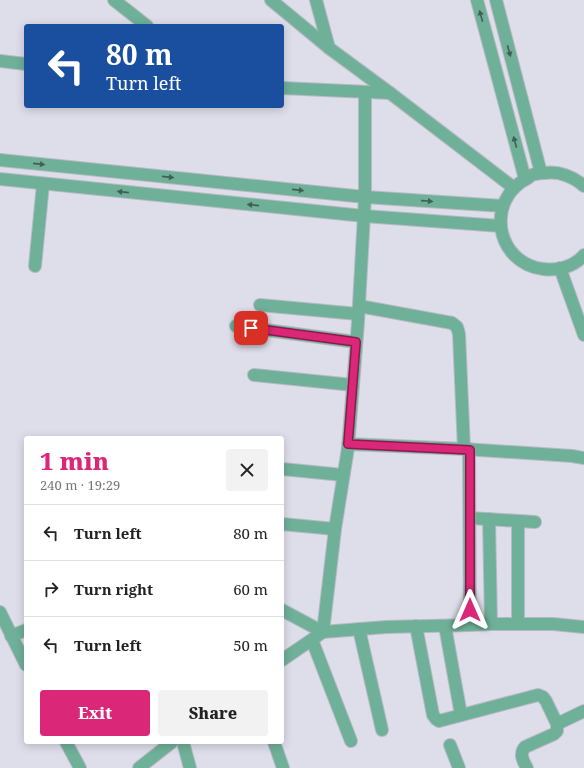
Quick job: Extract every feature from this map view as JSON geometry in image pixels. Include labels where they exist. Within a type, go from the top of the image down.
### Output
[{"type":"street","points":[[114,0],[144,24]]},
{"type":"street","points":[[271,0],[329,48],[514,188]]},
{"type":"street","points":[[316,0],[329,48]]},
{"type":"street","points":[[477,0],[525,179]]},
{"type":"street","points":[[496,0],[541,173]]},
{"type":"street","points":[[0,60],[24,64]]},
{"type":"street","points":[[284,88],[390,93]]},
{"type":"street","points":[[324,632],[335,529],[348,444],[353,385],[365,197],[365,92]]},
{"type":"street","points":[[0,160],[365,197],[502,206]]},
{"type":"street","points":[[584,186],[569,176],[553,172],[536,174],[521,181],[510,192],[502,206],[500,221],[502,236],[510,251],[521,261],[535,268],[551,270],[566,267],[581,259],[584,255]]},
{"type":"street","points":[[0,179],[364,216],[501,226]]},
{"type":"street","points":[[36,266],[43,184]]},
{"type":"street","points":[[560,268],[584,335]]},
{"type":"street","points":[[260,305],[358,310],[452,323],[457,327],[459,334],[467,449],[470,518],[470,625]]},
{"type":"street","points":[[236,326],[356,342]]},
{"type":"street","points":[[254,375],[353,385]]},
{"type":"street","points":[[348,444],[467,449],[584,458]]},
{"type":"street","points":[[284,469],[344,476]]},
{"type":"street","points":[[470,518],[535,522]]},
{"type":"street","points":[[489,519],[491,624]]},
{"type":"street","points":[[518,521],[518,624]]},
{"type":"street","points":[[284,524],[335,529]]},
{"type":"street","points":[[284,611],[324,632]]},
{"type":"street","points":[[0,612],[24,661]]},
{"type":"street","points":[[284,659],[324,632],[386,627],[491,624],[553,624],[584,627]]},
{"type":"street","points":[[416,626],[436,719],[439,720],[538,695],[543,697],[557,724],[557,731],[554,734],[525,747],[522,754],[527,768]]},
{"type":"street","points":[[444,626],[461,714]]},
{"type":"street","points":[[359,629],[382,730]]},
{"type":"street","points":[[11,636],[24,631]]},
{"type":"street","points":[[312,640],[351,741]]},
{"type":"street","points":[[557,724],[584,711]]},
{"type":"street","points":[[67,744],[80,768]]},
{"type":"street","points":[[139,768],[169,744]]},
{"type":"street","points":[[184,744],[190,768]]},
{"type":"street","points":[[275,744],[283,768]]},
{"type":"street","points":[[450,746],[459,768]]},
{"type":"route","points":[[251,328],[356,342],[348,444],[470,450],[470,610]]}]
